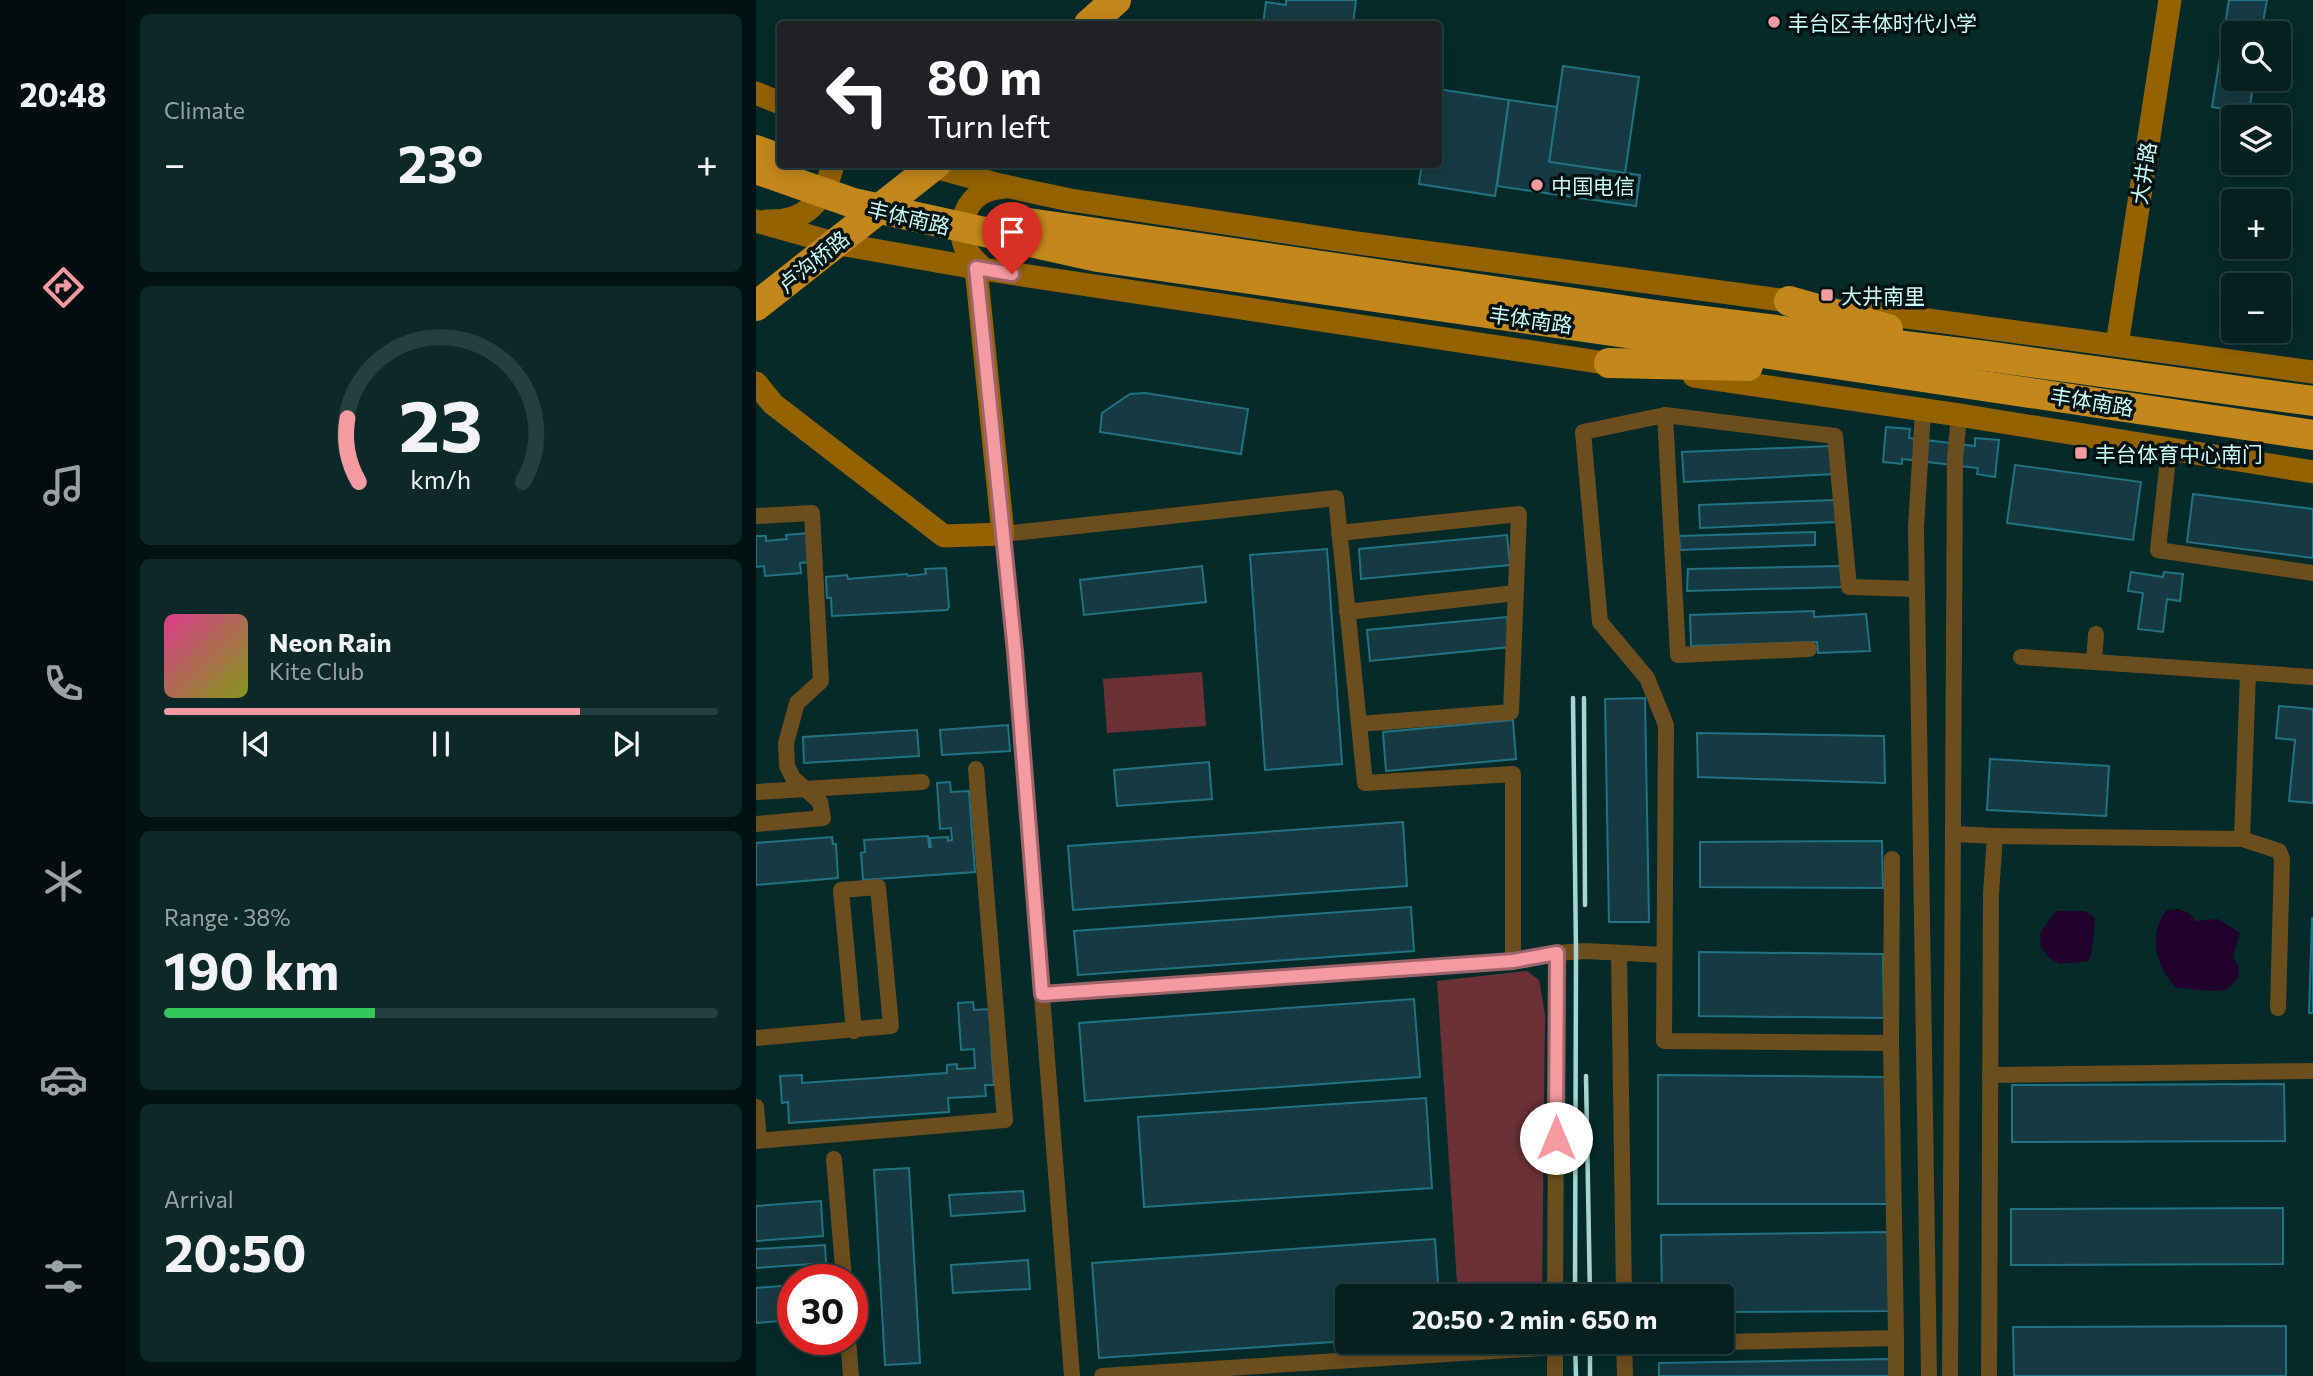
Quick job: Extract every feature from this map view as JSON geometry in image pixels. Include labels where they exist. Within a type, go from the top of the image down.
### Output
[{"type":"highway","points":[[1092,21],[1115,0]]},
{"type":"highway","points":[[756,150],[777,158]]},
{"type":"highway","name":"丰体南路","points":[[811,168],[880,190],[1005,219],[1662,327],[1881,369],[2313,435]]},
{"type":"highway","name":"卢沟桥路","points":[[756,306],[928,168]]},
{"type":"highway","name":"丰体南路","points":[[756,169],[853,203],[1098,257],[1662,327],[1986,356],[2313,401]]},
{"type":"highway","points":[[1789,301],[1986,356]]},
{"type":"highway","points":[[1609,363],[1881,369]]},
{"type":"street","name":"大井路","points":[[2117,345],[2170,0]]},
{"type":"street","points":[[756,93],[777,102]]},
{"type":"street","points":[[756,220],[780,221],[802,214],[816,204],[828,184],[832,168]]},
{"type":"street","points":[[937,168],[1007,187],[1070,200],[1352,242],[2313,372]]},
{"type":"street","points":[[1007,187],[987,190],[968,206],[963,219],[962,236],[967,251],[980,269],[1072,1376]]},
{"type":"street","name":"丰体南路","points":[[756,220],[834,243],[980,269],[1959,415],[2313,472]]},
{"type":"street","points":[[756,383],[772,404],[944,536],[1003,534],[1336,498],[1365,783],[1513,774],[1513,961]]},
{"type":"street","points":[[1923,410],[1916,528],[1928,1376]]},
{"type":"street","points":[[1891,1043],[1664,1041],[1666,725],[1647,678],[1600,622],[1583,432],[1665,415],[1835,436],[1849,587],[1917,589]]},
{"type":"street","points":[[1665,415],[1678,655],[1809,649]]},
{"type":"street","points":[[1950,1376],[1955,459],[1959,415]]},
{"type":"street","points":[[2169,450],[2158,551],[2313,573]]},
{"type":"street","points":[[756,516],[812,513],[821,681],[797,703],[786,743],[788,766],[793,778],[820,802],[823,818],[756,824]]},
{"type":"street","points":[[1339,533],[1519,514],[1511,712],[1359,723]]},
{"type":"street","points":[[1347,612],[1515,593]]},
{"type":"street","points":[[2094,662],[2096,634]]},
{"type":"street","points":[[2021,657],[2313,677]]},
{"type":"street","points":[[2242,839],[2248,673]]},
{"type":"street","points":[[756,1107],[757,1141],[1004,1120],[976,769]]},
{"type":"street","points":[[756,792],[922,782]]},
{"type":"street","points":[[1955,834],[2242,839],[2279,851],[2282,859],[2278,1008]]},
{"type":"street","points":[[1989,1376],[1991,894],[1994,836]]},
{"type":"street","points":[[1892,859],[1891,1043],[1896,1376]]},
{"type":"street","points":[[756,1038],[853,1031],[891,1026],[878,887],[841,890],[853,1031]]},
{"type":"street","points":[[1042,994],[1513,961],[1585,951],[1664,955]]},
{"type":"street","points":[[1555,1284],[1557,953]]},
{"type":"street","points":[[1619,954],[1624,1284]]},
{"type":"street","points":[[1990,1075],[2313,1071]]},
{"type":"street","points":[[834,1159],[843,1264]]},
{"type":"street","points":[[1734,1342],[1896,1338]]},
{"type":"street","points":[[1102,1376],[1423,1354]]},
{"type":"street","points":[[1555,1354],[1555,1376]]},
{"type":"street","points":[[1624,1354],[1625,1376]]},
{"type":"street","points":[[849,1355],[851,1376]]},
{"type":"shaded area","points":[[1202,672],[1206,726],[1107,733],[1103,679]]},
{"type":"shaded area","points":[[2178,909],[2189,913],[2196,921],[2218,919],[2240,933],[2233,956],[2239,968],[2239,977],[2227,990],[2175,987],[2168,978],[2156,949],[2157,929],[2167,910]]},
{"type":"shaded area","points":[[2056,911],[2085,911],[2095,918],[2089,961],[2060,964],[2041,948],[2040,933]]},
{"type":"shaded area","points":[[1527,971],[1539,980],[1545,1014],[1542,1284],[1457,1284],[1437,981]]},
{"type":"building","points":[[1286,0],[1356,0],[1353,21],[1263,21],[1266,2],[1286,5]]},
{"type":"building","points":[[2229,0],[2267,0],[2263,21],[2226,21]]},
{"type":"building","points":[[2221,50],[2221,91],[2252,91],[2250,105],[2212,107]]},
{"type":"building","points":[[1563,66],[1639,77],[1625,173],[1549,162]]},
{"type":"building","points":[[1442,90],[1509,100],[1495,196],[1419,184],[1421,168],[1442,168]]},
{"type":"building","points":[[1509,100],[1557,107],[1549,162],[1640,175],[1636,206],[1497,186]]},
{"type":"building","points":[[1145,393],[1248,409],[1241,454],[1100,432],[1102,413],[1130,394]]},
{"type":"building","points":[[1886,427],[1910,429],[1909,438],[1975,446],[1975,438],[1999,440],[1995,477],[1977,474],[1978,468],[1902,459],[1902,464],[1883,462]]},
{"type":"building","points":[[1831,446],[1834,474],[1684,482],[1682,452]]},
{"type":"building","points":[[2015,465],[2141,482],[2133,540],[2007,523]]},
{"type":"building","points":[[2193,494],[2313,509],[2313,558],[2187,542]]},
{"type":"building","points":[[1835,500],[1837,522],[1700,528],[1699,505]]},
{"type":"building","points":[[1815,532],[1815,545],[1680,550],[1679,536]]},
{"type":"building","points":[[808,533],[810,562],[800,563],[801,573],[765,576],[764,566],[756,567],[756,536],[766,536],[766,541],[787,539],[786,535]]},
{"type":"building","points":[[1507,535],[1510,565],[1361,579],[1359,549]]},
{"type":"building","points":[[1327,549],[1342,764],[1265,770],[1250,555]]},
{"type":"building","points":[[1202,566],[1206,602],[1084,615],[1080,580]]},
{"type":"building","points":[[1841,566],[1843,587],[1687,591],[1688,569]]},
{"type":"building","points":[[946,568],[947,610],[832,616],[831,598],[827,598],[826,577],[847,575],[848,579],[908,576],[926,574],[925,569]]},
{"type":"building","points":[[2131,572],[2163,577],[2164,572],[2183,574],[2180,601],[2167,599],[2163,632],[2138,629],[2143,593],[2128,591]]},
{"type":"building","points":[[1814,611],[1814,617],[1866,614],[1870,651],[1818,653],[1817,642],[1691,646],[1690,615]]},
{"type":"building","points":[[1507,617],[1510,647],[1370,661],[1367,630]]},
{"type":"building","points":[[1645,698],[1649,922],[1609,922],[1605,699]]},
{"type":"building","points":[[2279,706],[2313,709],[2313,803],[2289,801],[2295,740],[2276,738]]},
{"type":"building","points":[[1513,720],[1516,759],[1386,771],[1383,732]]},
{"type":"building","points":[[1008,725],[1010,751],[942,755],[940,730]]},
{"type":"building","points":[[917,730],[919,756],[804,763],[803,737]]},
{"type":"building","points":[[1697,733],[1884,736],[1885,783],[1698,777]]},
{"type":"building","points":[[1990,759],[2109,766],[2106,816],[1987,810]]},
{"type":"building","points":[[1209,762],[1212,799],[1117,806],[1114,770]]},
{"type":"building","points":[[950,782],[951,792],[969,791],[975,872],[863,880],[861,853],[865,852],[864,840],[928,836],[931,847],[930,838],[948,837],[948,841],[952,840],[951,828],[940,829],[937,783]]},
{"type":"building","points":[[1403,822],[1407,886],[1073,910],[1068,846]]},
{"type":"building","points":[[832,837],[833,844],[836,844],[838,878],[756,885],[756,843]]},
{"type":"building","points":[[1882,841],[1883,888],[1700,887],[1700,842]]},
{"type":"building","points":[[1411,907],[1414,951],[1078,975],[1074,931]]},
{"type":"building","points":[[2312,918],[2313,1013],[2309,1013]]},
{"type":"building","points":[[1699,952],[1883,954],[1884,1018],[1699,1016]]},
{"type":"building","points":[[1414,999],[1420,1077],[1085,1101],[1079,1023]]},
{"type":"building","points":[[973,1002],[974,1010],[989,1009],[994,1085],[985,1085],[986,1096],[948,1098],[949,1112],[789,1123],[788,1102],[782,1103],[780,1076],[802,1075],[802,1083],[947,1073],[947,1065],[957,1064],[957,1069],[975,1068],[974,1049],[961,1050],[958,1003]]},
{"type":"building","points":[[1658,1075],[1889,1077],[1888,1204],[1658,1204]]},
{"type":"building","points":[[2284,1084],[2285,1141],[2012,1142],[2012,1085]]},
{"type":"building","points":[[1426,1098],[1432,1188],[1144,1207],[1138,1117]]},
{"type":"building","points":[[909,1168],[920,1363],[885,1365],[874,1170]]},
{"type":"building","points":[[1023,1191],[1025,1211],[951,1216],[949,1195]]},
{"type":"building","points":[[821,1201],[823,1236],[756,1241],[756,1206]]},
{"type":"building","points":[[2283,1208],[2283,1264],[2011,1265],[2011,1209]]},
{"type":"building","points":[[1890,1232],[1892,1311],[1734,1312],[1734,1284],[1662,1284],[1661,1235]]},
{"type":"building","points":[[1435,1239],[1438,1284],[1335,1284],[1335,1342],[1099,1358],[1092,1263]]},
{"type":"building","points":[[825,1245],[826,1263],[777,1264],[777,1266],[756,1268],[756,1249]]},
{"type":"building","points":[[1028,1260],[1030,1289],[953,1293],[951,1265]]},
{"type":"building","points":[[777,1286],[777,1321],[756,1323],[756,1288]]},
{"type":"building","points":[[2286,1326],[2286,1376],[2014,1376],[2013,1327]]},
{"type":"building","points":[[1889,1359],[1890,1376],[1659,1376],[1659,1363]]},
{"type":"railway","points":[[1573,698],[1576,952],[1575,1284]]},
{"type":"railway","points":[[1584,698],[1585,905]]},
{"type":"railway","points":[[1586,1076],[1590,1284]]},
{"type":"railway","points":[[1575,1354],[1576,1376]]},
{"type":"railway","points":[[1590,1354],[1590,1376]]},
{"type":"place","name":"丰台区丰体时代小学","points":[[1774,22]]},
{"type":"place","name":"中国电信","points":[[1537,185]]},
{"type":"place","name":"大井南里","points":[[1827,295]]},
{"type":"place","name":"丰台体育中心南门","points":[[2081,453]]},
{"type":"route","points":[[1012,274],[976,268],[1015,652],[1042,994],[1513,961],[1557,953],[1556,1138]]}]
